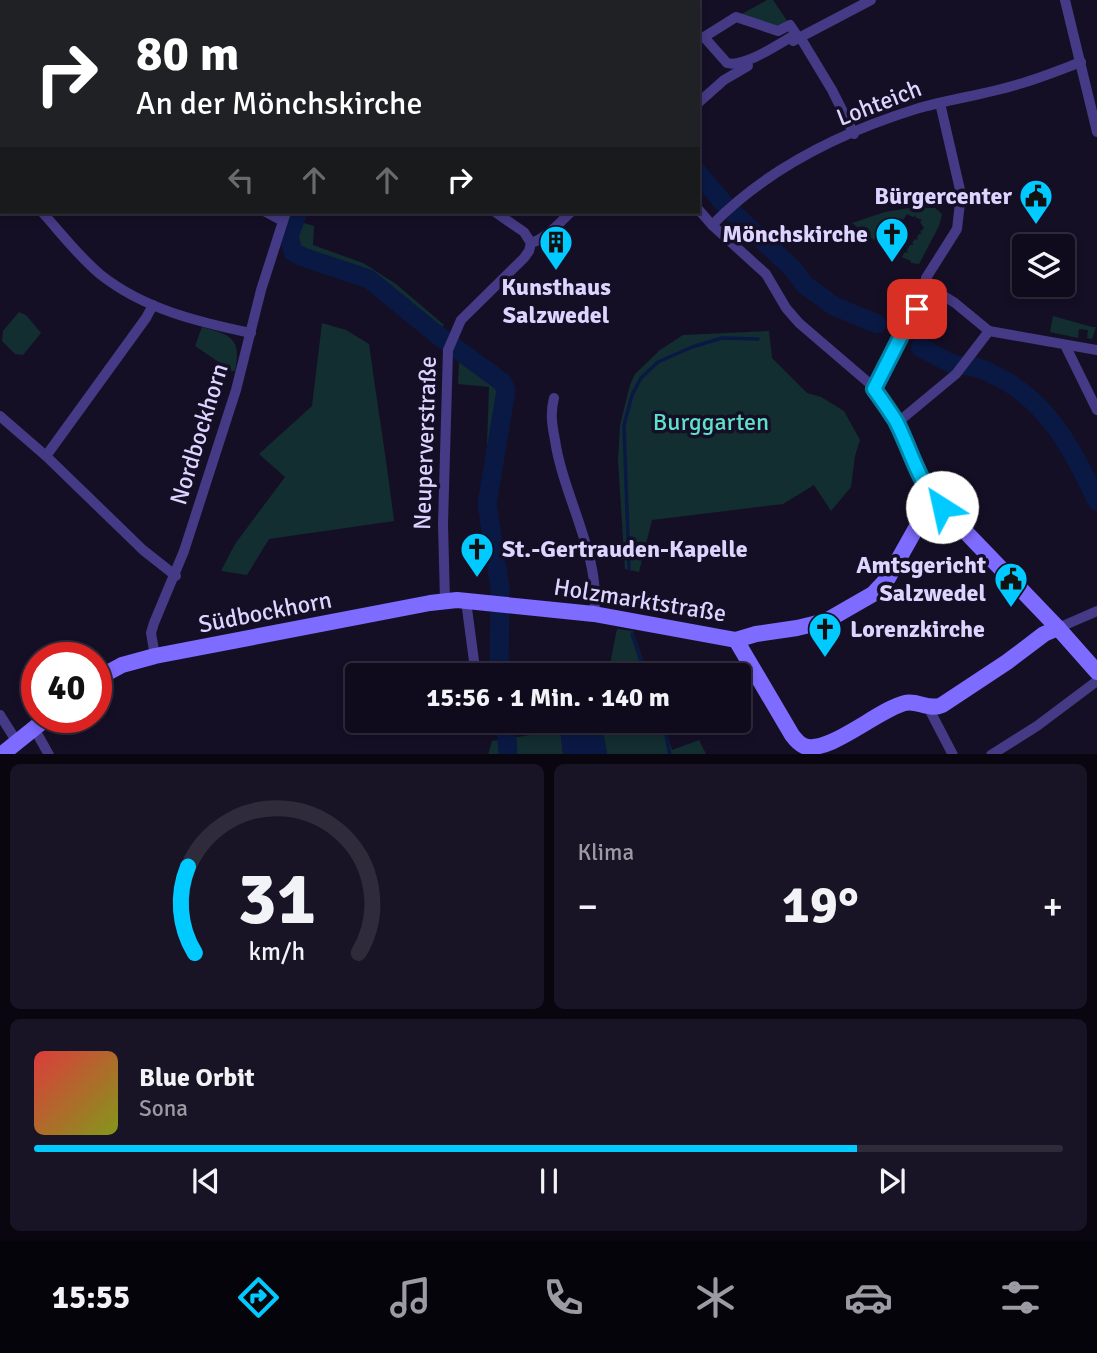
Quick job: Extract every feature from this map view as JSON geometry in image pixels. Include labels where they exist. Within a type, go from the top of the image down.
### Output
[{"type":"street","points":[[700,101],[728,77],[871,0]]},
{"type":"street","points":[[1065,0],[1097,132]]},
{"type":"street","points":[[736,17],[778,31],[790,24],[796,34],[732,65],[727,63],[704,37],[736,17]]},
{"type":"street","points":[[800,37],[832,90],[854,134]]},
{"type":"street","points":[[700,41],[728,77]]},
{"type":"street","name":"Lohteich","points":[[712,225],[730,208],[789,165],[854,134],[901,115],[1014,86],[1081,62]]},
{"type":"street","points":[[940,103],[961,194],[957,229],[926,278],[931,288],[955,303],[989,331],[1097,350]]},
{"type":"street","points":[[700,211],[761,268],[786,308],[799,323],[874,389],[897,423],[910,457],[933,498],[1097,672]]},
{"type":"street","points":[[44,214],[100,274],[121,289],[188,318],[251,332]]},
{"type":"street","points":[[498,214],[524,232],[531,243]]},
{"type":"street","name":"Neuperverstraße","points":[[445,601],[443,524],[448,349],[452,336],[468,312],[527,254],[531,243],[548,234],[569,214]]},
{"type":"street","name":"Nordbockhorn","points":[[155,656],[151,633],[176,576],[236,390],[284,216]]},
{"type":"street","points":[[874,389],[904,330],[931,288]]},
{"type":"street","points":[[46,456],[153,305]]},
{"type":"street","points":[[897,423],[956,374],[989,331]]},
{"type":"street","points":[[1065,345],[1097,410]]},
{"type":"street","points":[[554,398],[550,411],[557,458],[589,560],[594,587],[594,614]]},
{"type":"street","points":[[0,418],[46,456],[143,550],[176,576]]},
{"type":"street","name":"Holzmarktstraße","points":[[445,601],[498,603],[594,614],[736,640],[797,628],[826,621],[882,586],[933,498]]},
{"type":"street","name":"Südbockhorn","points":[[112,670],[155,656],[445,601]]},
{"type":"street","points":[[466,601],[474,663]]},
{"type":"street","points":[[736,640],[792,735],[804,750],[833,740],[895,706],[908,702],[936,708],[1044,635],[1097,611]]},
{"type":"street","points":[[991,754],[1037,726],[1097,681]]},
{"type":"street","points":[[928,707],[953,754]]},
{"type":"street","points":[[0,715],[16,742]]},
{"type":"street","points":[[1,754],[28,733]]},
{"type":"street","points":[[44,733],[49,754]]},
{"type":"green space","points":[[767,0],[773,0],[790,25],[778,31],[736,17]]},
{"type":"green space","points":[[935,208],[942,214],[939,226],[919,264],[911,263],[902,257],[905,252],[908,253],[910,245],[914,245],[912,243],[915,239],[918,240],[917,237],[922,234],[920,232],[924,228],[920,222],[922,220],[915,217],[916,215],[913,217],[907,214],[903,220],[900,218],[902,221],[899,225],[896,223],[898,226],[895,231],[887,224],[874,240],[852,223],[885,212]]},
{"type":"green space","points":[[297,221],[314,226],[313,245],[363,263],[396,284],[444,325],[434,336],[365,281],[305,257],[295,248],[291,237]]},
{"type":"green space","points":[[19,312],[26,315],[41,333],[23,355],[15,354],[2,341],[3,331]]},
{"type":"green space","points":[[1053,316],[1096,327],[1092,339],[1087,338],[1088,330],[1079,329],[1078,338],[1050,332]]},
{"type":"green space","points":[[322,323],[346,330],[369,344],[394,521],[269,539],[247,575],[221,571],[235,544],[285,477],[259,454],[312,406]]},
{"type":"green space","points":[[202,327],[232,340],[237,351],[235,371],[195,346]]},
{"type":"green space","name":"Burggarten","points":[[769,331],[772,358],[807,393],[821,397],[844,411],[860,440],[851,487],[831,511],[814,485],[783,504],[652,520],[639,572],[625,569],[618,460],[620,425],[635,374],[660,350],[683,335]]},
{"type":"green space","points":[[460,347],[505,376],[512,390],[497,473],[486,473],[489,387],[458,384]]},
{"type":"green space","points":[[617,629],[633,631],[644,663],[610,663]]},
{"type":"green space","points":[[561,733],[563,754],[488,754],[492,741]]},
{"type":"green space","points":[[603,733],[667,733],[672,750],[699,740],[706,754],[607,754]]},
{"type":"water","points":[[295,214],[302,214],[291,237],[307,262],[291,254],[286,242]]},
{"type":"water","points":[[561,733],[603,733],[607,754],[563,754]]},
{"type":"waterway","points":[[700,175],[726,206],[793,269],[805,285],[834,306],[877,324]]},
{"type":"waterway","points":[[297,214],[289,236],[293,252],[369,279],[435,333],[502,382],[506,390],[487,504],[500,588],[499,663]]},
{"type":"waterway","points":[[629,569],[624,425],[632,395],[641,378],[658,362],[692,347],[722,338],[758,339]]},
{"type":"waterway","points":[[920,347],[955,365],[988,372],[1030,398],[1057,429],[1097,501]]},
{"type":"waterway","points":[[632,634],[642,663]]},
{"type":"waterway","points":[[507,733],[508,754]]},
{"type":"waterway","points":[[665,733],[670,754]]},
{"type":"place","name":"Bürgercenter","points":[[1036,226]]},
{"type":"place","name":"Mönchskirche","points":[[892,264]]},
{"type":"place","name":"Kunsthaus Salzwedel","points":[[556,272]]},
{"type":"place","name":"St.-Gertrauden-Kapelle","points":[[477,579]]},
{"type":"place","name":"Amtsgericht Salzwedel","points":[[1011,609]]},
{"type":"place","name":"Lorenzkirche","points":[[825,659]]},
{"type":"route","points":[[917,309],[874,389],[897,423],[910,457],[933,498],[942,507]]}]
